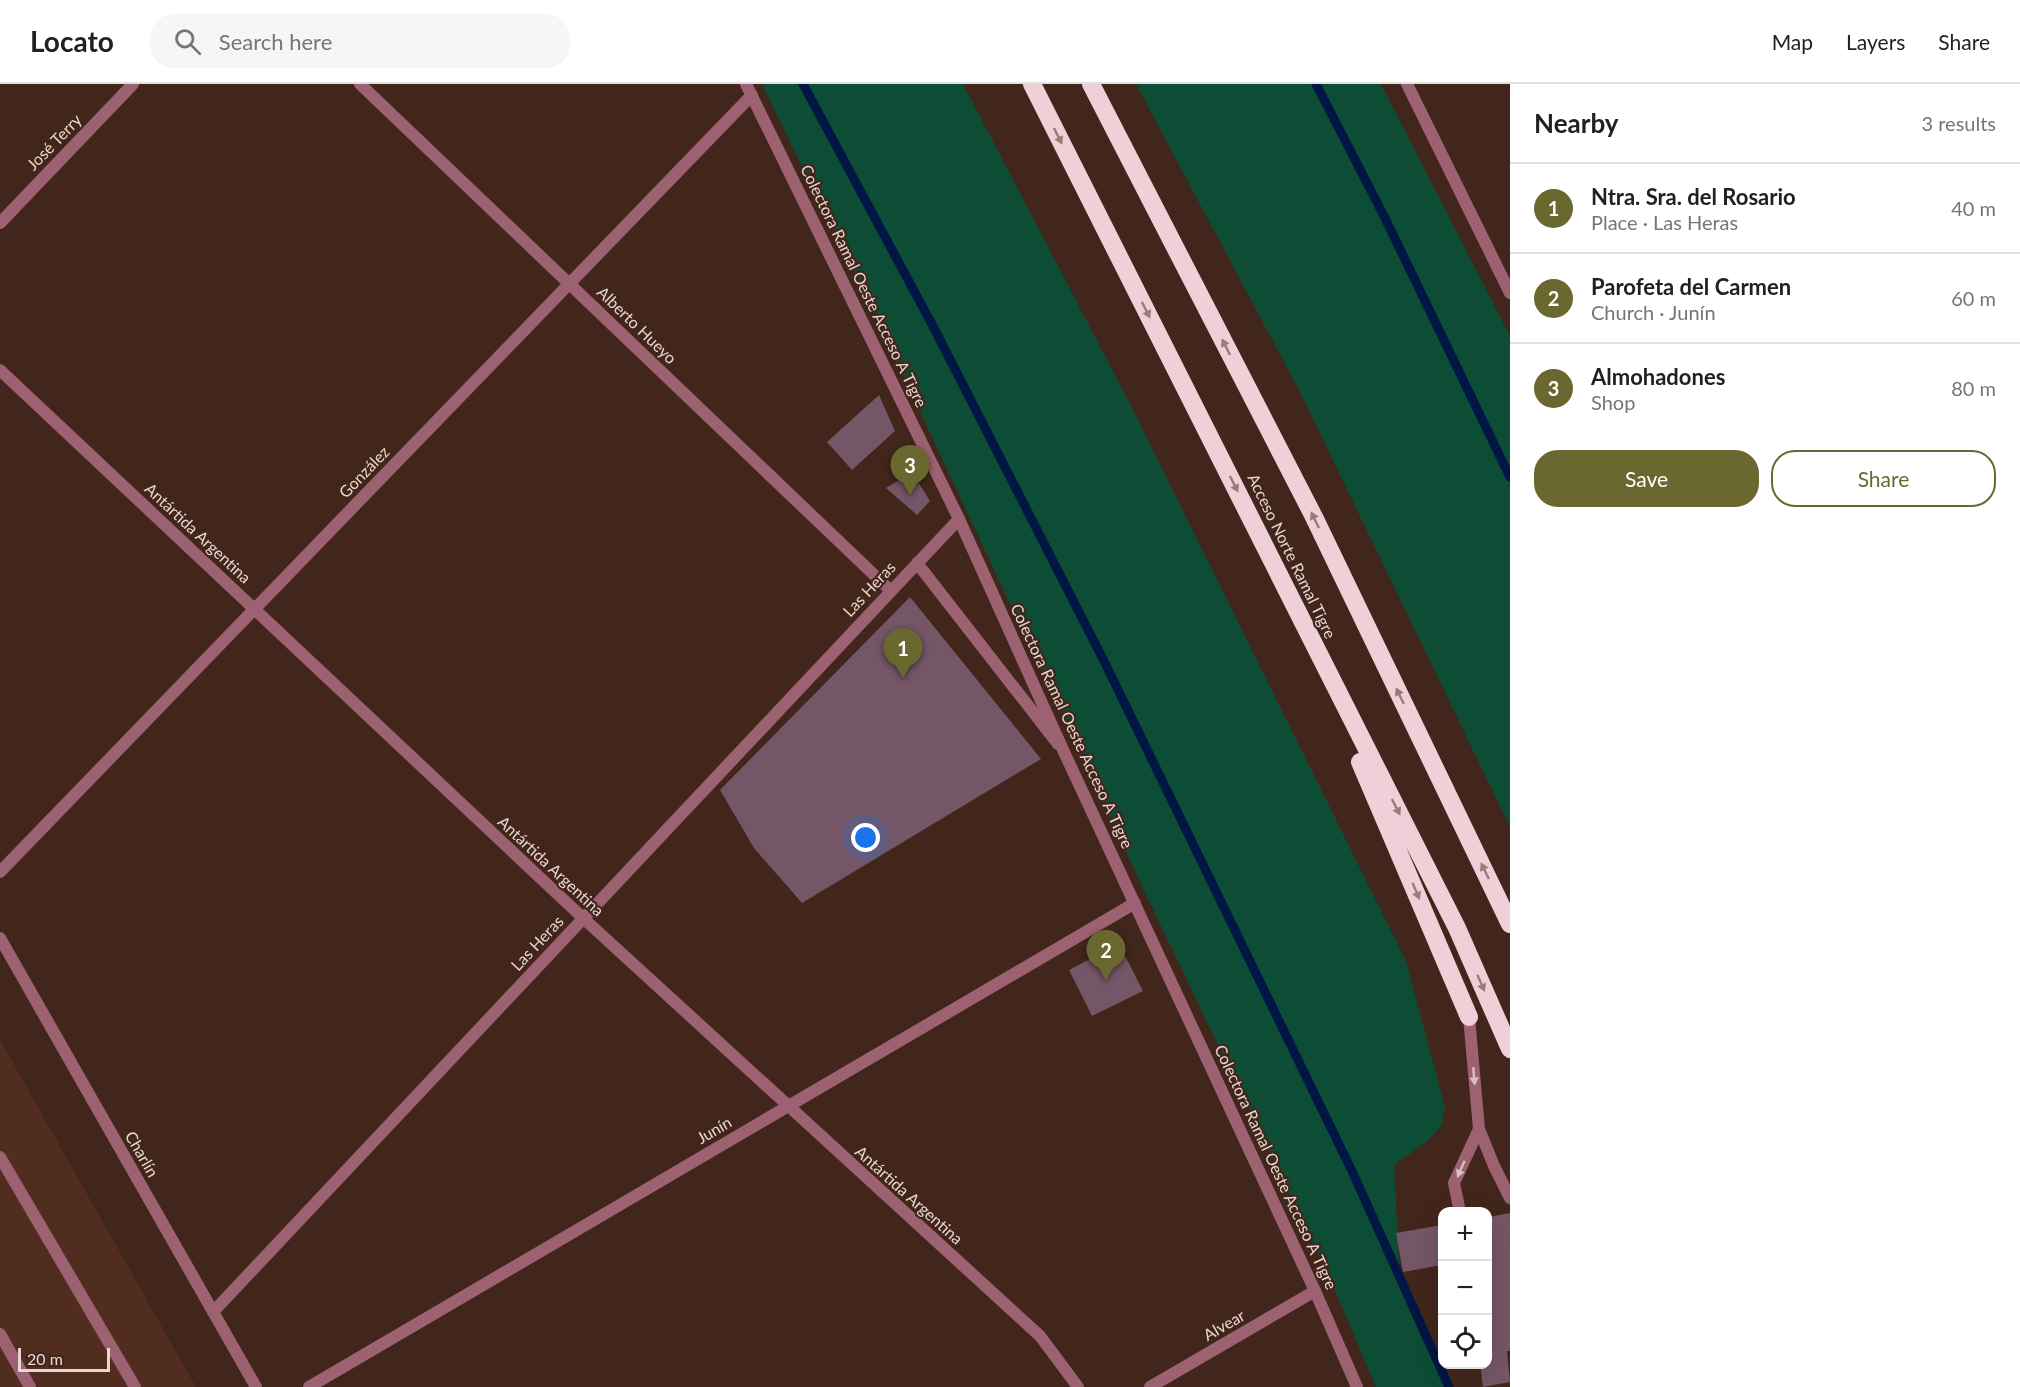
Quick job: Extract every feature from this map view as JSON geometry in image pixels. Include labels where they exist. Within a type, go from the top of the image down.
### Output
[{"type":"highway","name":"Acceso Norte Ramal Tigre","points":[[1032,84],[1457,928],[1510,1049]]},
{"type":"highway","points":[[1091,84],[1314,517],[1509,920]]},
{"type":"highway","points":[[1285,586],[1469,1017]]},
{"type":"street","name":"José Terry","points":[[0,223],[132,84]]},
{"type":"street","name":"Alberto Hueyo","points":[[360,84],[891,591]]},
{"type":"street","points":[[1407,84],[1510,293]]},
{"type":"street","name":"González","points":[[0,872],[570,284],[749,89]]},
{"type":"street","name":"Colectora Ramal Oeste Acceso A Tigre","points":[[749,89],[959,519],[1064,752],[1315,1291],[1357,1387]]},
{"type":"street","name":"Antártida Argentina","points":[[0,370],[583,918],[1040,1336],[1078,1387]]},
{"type":"street","name":"Las Heras","points":[[213,1312],[959,519]]},
{"type":"street","points":[[917,562],[1064,752]]},
{"type":"street","name":"Junín","points":[[309,1387],[1135,903]]},
{"type":"street","name":"Charlín","points":[[0,938],[256,1387]]},
{"type":"street","points":[[1469,1017],[1479,1129],[1510,1198]]},
{"type":"street","points":[[1459,1207],[1454,1183],[1479,1129]]},
{"type":"street","points":[[0,1156],[135,1387]]},
{"type":"street","name":"Alvear","points":[[1150,1387],[1315,1291]]},
{"type":"street","points":[[0,1334],[30,1387]]},
{"type":"shaded area","points":[[0,1040],[196,1387],[0,1387]]},
{"type":"green space","points":[[762,84],[963,84],[1129,402],[1406,961],[1445,1107],[1442,1125],[1427,1141],[1394,1165],[1400,1279],[1438,1369],[1448,1387],[1376,1387],[1330,1279],[1149,901],[903,375]]},
{"type":"green space","points":[[1136,84],[1381,84],[1510,336],[1510,827],[1301,394]]},
{"type":"building","points":[[879,395],[895,431],[852,470],[827,442]]},
{"type":"building","points":[[912,472],[930,501],[917,515],[886,488]]},
{"type":"building","points":[[910,597],[1041,759],[802,903],[754,848],[720,790]]},
{"type":"building","points":[[1119,944],[1143,991],[1092,1016],[1069,970]]},
{"type":"building","points":[[1510,1213],[1510,1351],[1507,1351],[1510,1382],[1483,1387],[1481,1369],[1492,1369],[1492,1216]]},
{"type":"building","points":[[1438,1226],[1438,1266],[1403,1272],[1396,1233]]},
{"type":"waterway","points":[[803,84],[935,330],[1104,661],[1352,1171],[1449,1387]]},
{"type":"waterway","points":[[1316,84],[1384,216],[1510,477]]},
{"type":"place","name":"Almohadones","points":[[910,495]]},
{"type":"place","name":"Ntra. Sra. del Rosario","points":[[903,678]]},
{"type":"place","name":"Parofeta del Carmen","points":[[1106,980]]}]
